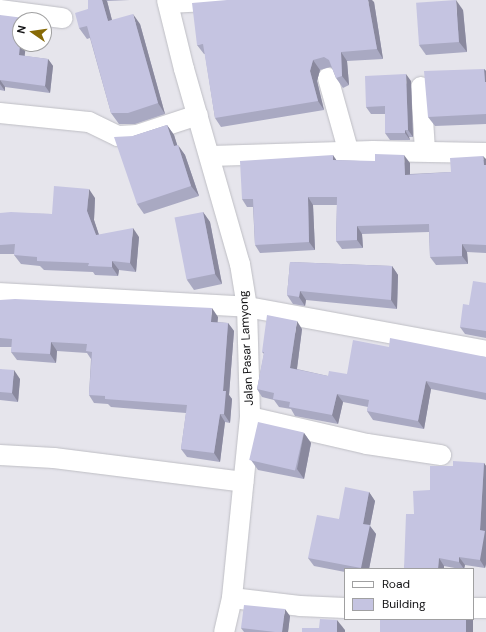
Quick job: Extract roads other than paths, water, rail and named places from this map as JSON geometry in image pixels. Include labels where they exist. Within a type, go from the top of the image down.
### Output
[{"type":"street","points":[[167,1],[228,0]]},
{"type":"street","name":"Jalan Pasar Lamyong","points":[[167,1],[240,264],[247,307],[250,417],[232,598],[224,632]]},
{"type":"street","points":[[0,10],[62,18]]},
{"type":"street","points":[[328,78],[349,153]]},
{"type":"street","points":[[421,87],[425,151]]},
{"type":"street","points":[[0,113],[89,122],[118,136],[136,135],[198,115]]},
{"type":"street","points":[[211,156],[425,151],[486,154]]},
{"type":"street","points":[[0,293],[247,307],[486,351]]},
{"type":"street","points":[[250,417],[367,444],[441,455]]},
{"type":"street","points":[[0,455],[54,458],[243,482]]},
{"type":"street","points":[[232,598],[293,605],[344,608]]},
{"type":"street","points":[[474,608],[486,608]]}]
